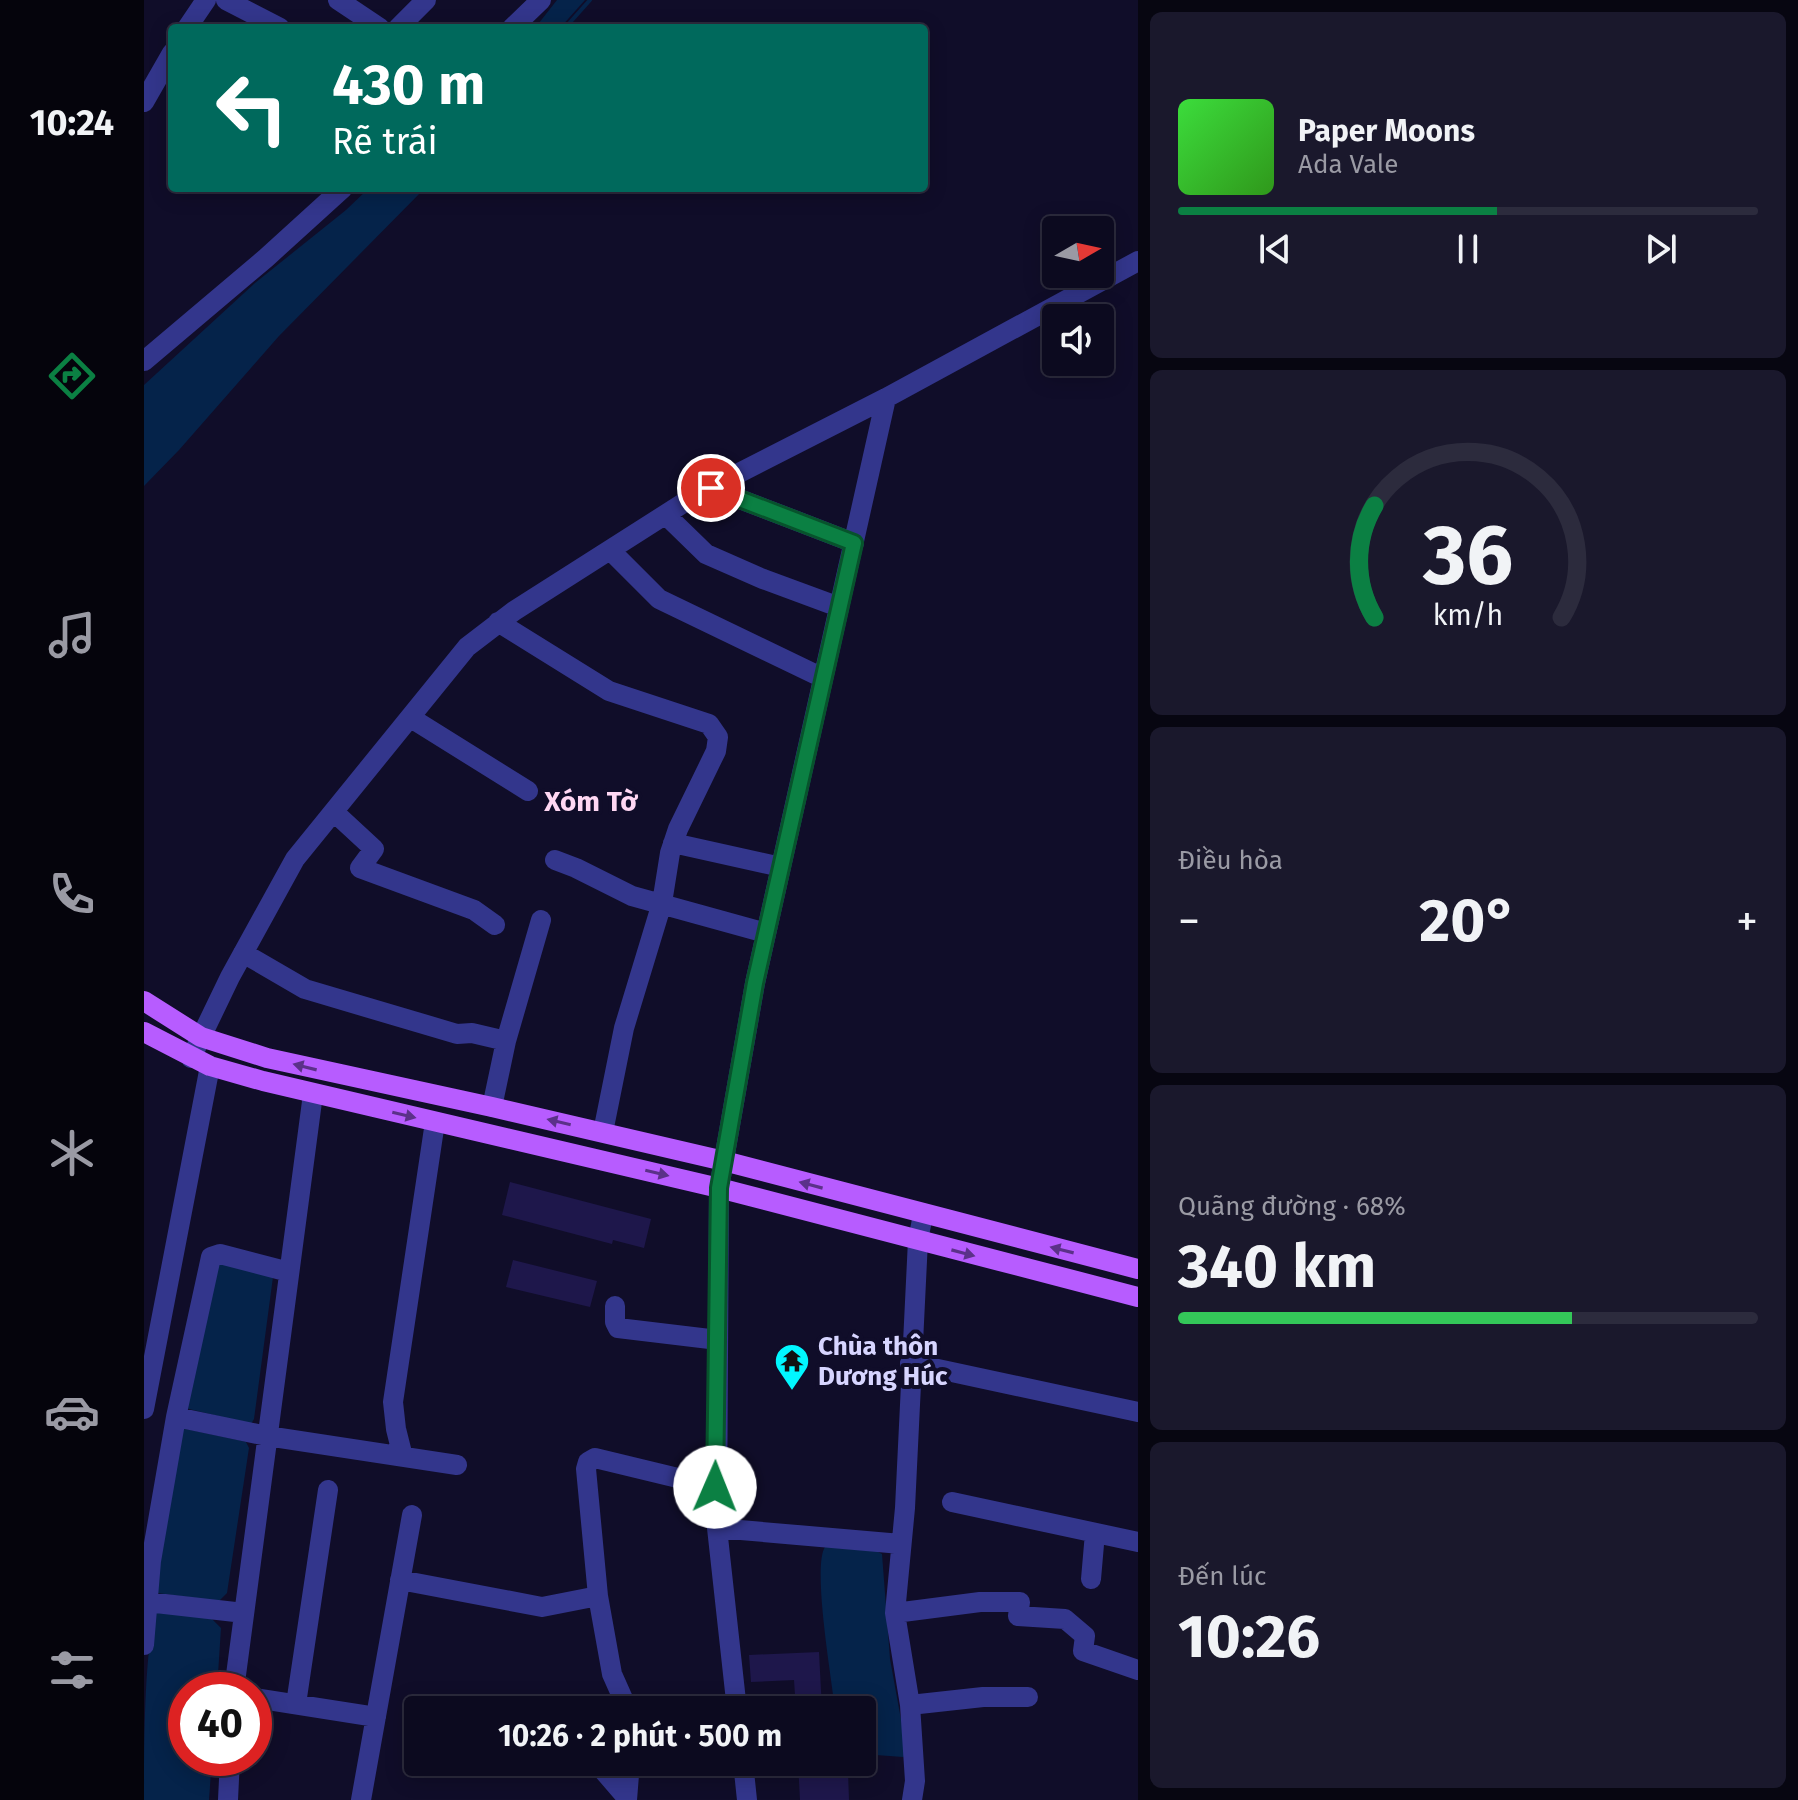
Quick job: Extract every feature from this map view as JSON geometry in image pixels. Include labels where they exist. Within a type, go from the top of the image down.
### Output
[{"type":"main road","points":[[144,1001],[201,1037],[267,1058],[724,1161],[1138,1269]]},
{"type":"main road","points":[[144,1032],[200,1062],[313,1094],[719,1188],[1138,1297]]},
{"type":"street","points":[[190,24],[206,0]]},
{"type":"street","points":[[226,0],[272,24]]},
{"type":"street","points":[[338,0],[374,24]]},
{"type":"street","points":[[402,24],[426,0]]},
{"type":"street","points":[[516,24],[541,0]]},
{"type":"street","points":[[144,102],[168,60]]},
{"type":"street","points":[[144,361],[339,192]]},
{"type":"street","points":[[144,1409],[200,1062],[201,1037],[295,859],[467,647],[498,622],[711,488],[886,398],[1138,261]]},
{"type":"street","points":[[735,1696],[715,1487],[719,1188],[766,933],[886,398]]},
{"type":"street","points":[[711,488],[854,543]]},
{"type":"street","points":[[666,515],[706,554],[839,607]]},
{"type":"street","points":[[610,550],[659,599],[823,678]]},
{"type":"street","points":[[498,622],[609,691],[709,724],[718,737],[716,751],[673,843],[662,903],[624,1028],[603,1132]]},
{"type":"street","points":[[411,718],[528,791]]},
{"type":"street","points":[[334,812],[374,849],[360,868],[474,910],[495,925]]},
{"type":"street","points":[[673,843],[781,867]]},
{"type":"street","points":[[555,860],[632,896],[766,933]]},
{"type":"street","points":[[492,1107],[506,1041],[541,920]]},
{"type":"street","points":[[243,953],[305,989],[457,1034],[472,1033],[506,1041]]},
{"type":"street","points":[[236,1672],[313,1094]]},
{"type":"street","points":[[403,1457],[393,1402],[435,1122]]},
{"type":"street","points":[[912,1800],[915,1781],[910,1705],[895,1613],[918,1240],[923,1215]]},
{"type":"street","points":[[144,1645],[151,1561],[176,1417],[211,1257],[226,1255],[289,1272]]},
{"type":"street","points":[[615,1306],[618,1328],[718,1340]]},
{"type":"street","points":[[910,1363],[1138,1412]]},
{"type":"street","points":[[176,1417],[267,1436],[457,1465]]},
{"type":"street","points":[[622,1696],[612,1674],[598,1596],[587,1492],[588,1462],[595,1458],[616,1462],[715,1487]]},
{"type":"street","points":[[296,1704],[328,1490]]},
{"type":"street","points":[[952,1502],[1095,1533],[1137,1536]]},
{"type":"street","points":[[361,1800],[412,1515]]},
{"type":"street","points":[[717,1528],[901,1544]]},
{"type":"street","points":[[1091,1579],[1095,1533]]},
{"type":"street","points":[[400,1580],[542,1607],[598,1596]]},
{"type":"street","points":[[147,1602],[244,1613]]},
{"type":"street","points":[[895,1613],[980,1602],[1020,1602],[1018,1616],[1065,1619],[1085,1636],[1083,1651],[1138,1670]]},
{"type":"street","points":[[910,1705],[983,1697],[1028,1697]]},
{"type":"street","points":[[272,1701],[376,1717]]},
{"type":"street","points":[[231,1776],[233,1799]]},
{"type":"street","points":[[608,1776],[627,1799]]},
{"type":"street","points":[[627,1799],[629,1776]]},
{"type":"street","points":[[744,1776],[747,1800]]},
{"type":"water","points":[[557,0],[585,0],[564,24],[538,24]]},
{"type":"water","points":[[365,192],[421,192],[279,336],[144,486],[144,385],[255,283]]},
{"type":"water","points":[[217,1262],[273,1277],[251,1424],[185,1408]]},
{"type":"water","points":[[181,1428],[246,1442],[249,1448],[227,1593],[219,1601],[157,1593],[154,1585]]},
{"type":"water","points":[[825,1547],[882,1554],[890,1659],[907,1755],[903,1757],[876,1755],[876,1696],[833,1696],[822,1599]]},
{"type":"water","points":[[155,1611],[212,1619],[221,1628],[218,1672],[168,1672],[168,1776],[211,1776],[209,1800],[144,1800],[151,1631]]},
{"type":"building","points":[[510,1182],[651,1219],[644,1248],[613,1240],[612,1244],[502,1215]]},
{"type":"building","points":[[513,1260],[597,1281],[590,1307],[506,1287]]},
{"type":"building","points":[[819,1652],[821,1696],[795,1696],[794,1680],[751,1682],[749,1655]]},
{"type":"building","points":[[799,1776],[848,1776],[849,1800],[800,1800]]},
{"type":"waterway","points":[[569,24],[590,0]]},
{"type":"place","name":"Chùa thôn Dương Húc","points":[[792,1392]]},
{"type":"district","name":"Xóm Tờ","points":[[591,801]]},
{"type":"route","points":[[711,488],[854,543],[755,983],[719,1188],[715,1487]]}]
